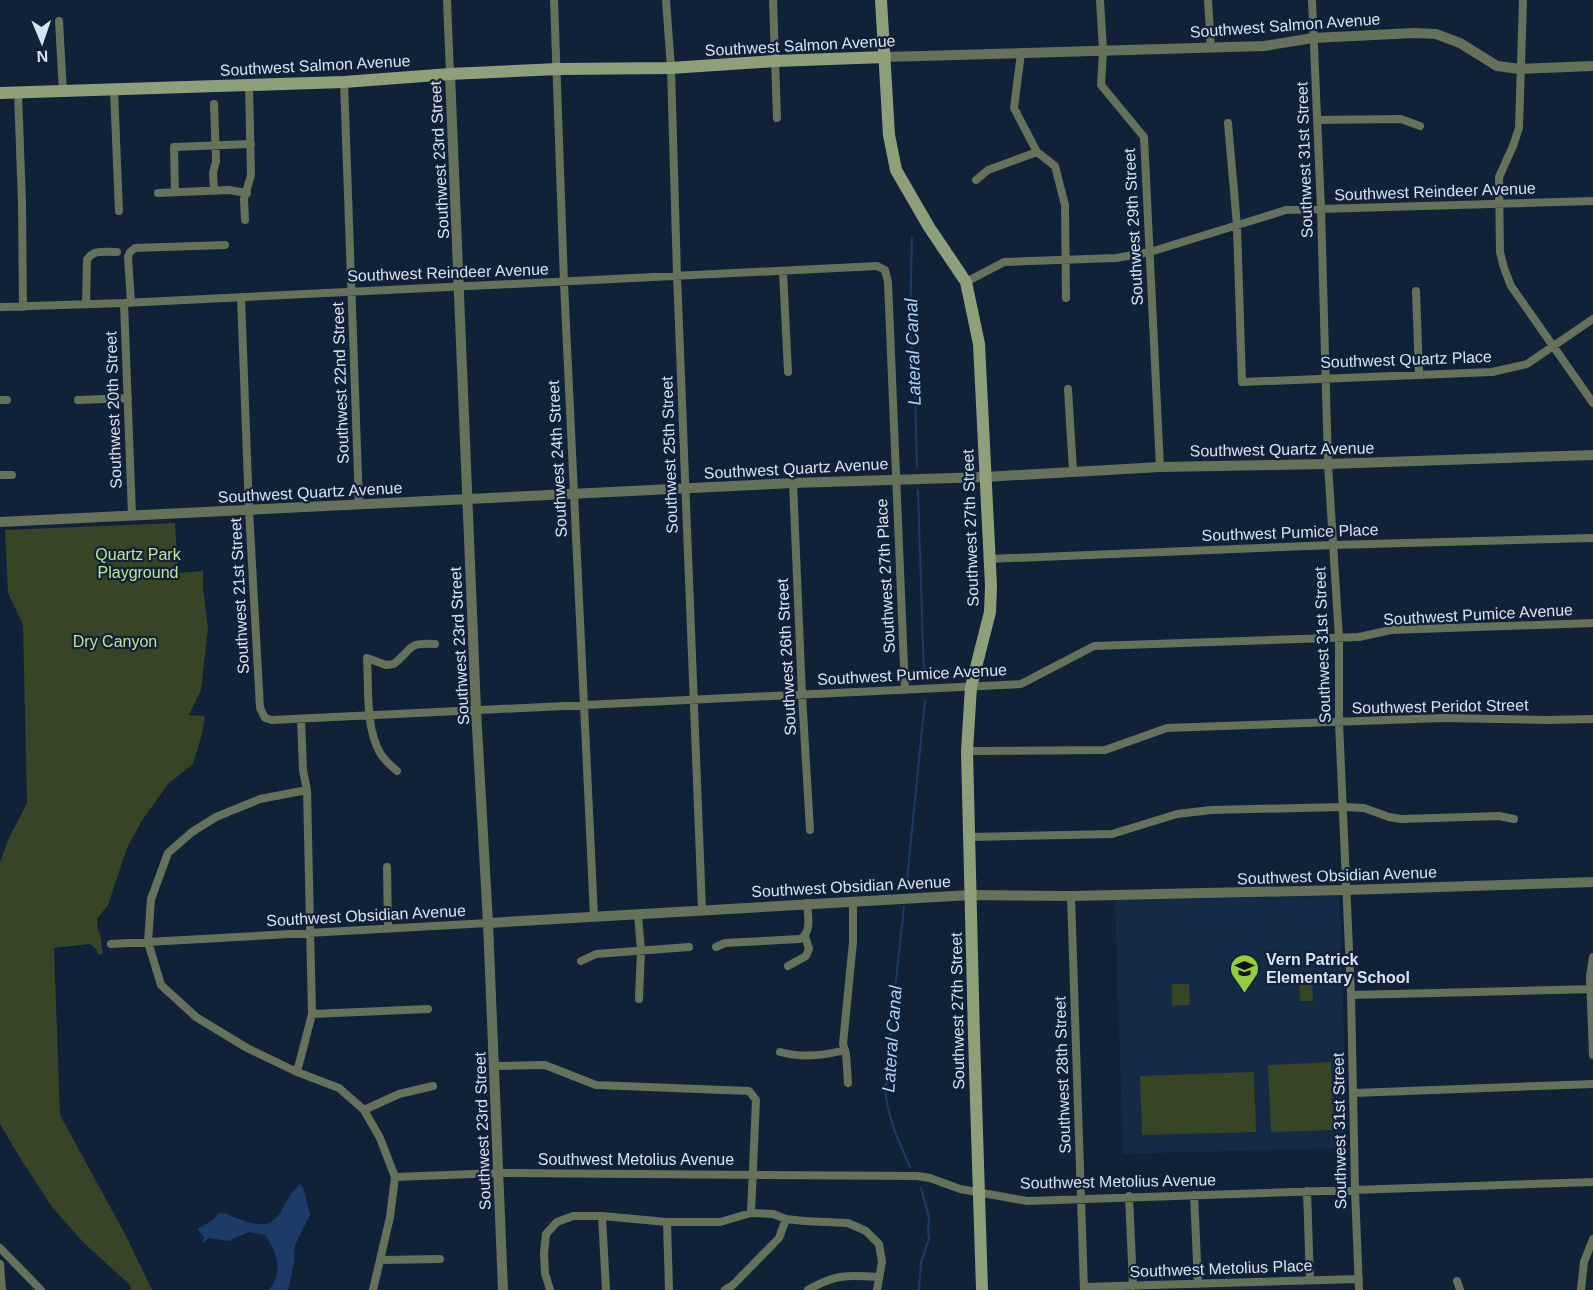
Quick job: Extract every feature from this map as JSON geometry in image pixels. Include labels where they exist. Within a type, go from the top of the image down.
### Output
[{"type":"main road","name":"Southwest 27th Street","points":[[881,0],[890,135],[896,170],[929,227],[966,282],[979,344],[990,612],[971,687],[968,751],[982,1290]]},
{"type":"main road","name":"Southwest Salmon Avenue","points":[[0,93],[344,82],[558,69],[671,68],[776,60],[885,57]]},
{"type":"street","name":"Southwest 23rd Street","points":[[447,0],[476,710],[489,923],[503,1290]]},
{"type":"street","name":"Southwest 24th Street","points":[[554,0],[564,283],[594,916]]},
{"type":"street","name":"Southwest 25th Street","points":[[666,0],[671,68],[702,909]]},
{"type":"street","points":[[773,0],[777,118]]},
{"type":"street","name":"Southwest 29th Street","points":[[1100,0],[1103,50],[1101,85],[1144,137],[1160,467]]},
{"type":"street","points":[[1208,0],[1211,48]]},
{"type":"street","name":"Southwest 31st Street","points":[[1312,0],[1328,464],[1339,638],[1339,722],[1351,995],[1359,1290]]},
{"type":"street","points":[[1523,0],[1519,129],[1499,177],[1500,252],[1511,286],[1593,403]]},
{"type":"street","points":[[59,21],[63,92]]},
{"type":"street","name":"Southwest Salmon Avenue","points":[[885,57],[1264,46],[1313,38],[1414,33],[1436,34],[1460,43],[1497,66],[1520,69],[1593,66]]},
{"type":"street","points":[[1021,53],[1014,108],[1037,152],[1055,166],[1065,205],[1066,298]]},
{"type":"street","name":"Southwest 22nd Street","points":[[344,82],[359,504]]},
{"type":"street","points":[[245,220],[244,199],[251,175],[249,85]]},
{"type":"street","points":[[114,91],[119,211]]},
{"type":"street","points":[[18,93],[23,307]]},
{"type":"street","points":[[214,104],[216,161],[213,173],[214,191]]},
{"type":"street","points":[[1317,120],[1401,119],[1420,126]]},
{"type":"street","points":[[1228,123],[1237,226]]},
{"type":"street","points":[[176,192],[174,147],[251,144]]},
{"type":"street","points":[[976,180],[988,170],[1037,152]]},
{"type":"street","points":[[158,193],[229,190],[247,193]]},
{"type":"street","name":"Southwest Reindeer Avenue","points":[[966,282],[1004,262],[1116,258],[1150,252],[1286,210],[1593,201]]},
{"type":"street","name":"Southwest Quartz Place","points":[[1237,226],[1242,382],[1492,372],[1527,364],[1593,319]]},
{"type":"street","name":"Southwest 20th Street","points":[[132,515],[128,398],[128,257],[135,248],[225,245]]},
{"type":"street","points":[[86,304],[89,256],[93,252],[117,252]]},
{"type":"street","name":"Southwest Reindeer Avenue","points":[[0,307],[564,283],[677,275],[877,266],[885,270],[888,282]]},
{"type":"street","points":[[783,271],[788,372]]},
{"type":"street","name":"Southwest 27th Place","points":[[888,282],[905,690]]},
{"type":"street","points":[[1416,291],[1419,374]]},
{"type":"street","name":"Southwest 21st Street","points":[[241,297],[249,510],[261,713]]},
{"type":"street","points":[[1068,389],[1073,471]]},
{"type":"street","points":[[78,400],[128,398]]},
{"type":"street","name":"Southwest Quartz Avenue","points":[[0,522],[895,478],[985,477],[1160,467],[1593,455]]},
{"type":"street","points":[[0,475],[12,475]]},
{"type":"street","name":"Southwest 26th Street","points":[[794,483],[810,831]]},
{"type":"street","name":"Southwest Pumice Place","points":[[989,559],[1333,545],[1593,538]]},
{"type":"street","name":"Southwest Pumice Avenue","points":[[261,713],[265,718],[272,720],[301,719],[1022,684],[1094,646],[1339,638],[1359,637],[1391,630],[1593,623]]},
{"type":"street","points":[[397,771],[381,755],[374,738],[367,658],[386,665],[394,664],[410,648],[419,643],[435,644]]},
{"type":"street","name":"Southwest Peridot Street","points":[[968,751],[1105,750],[1167,728],[1443,718],[1593,719]]},
{"type":"street","points":[[297,1072],[312,1014],[307,790],[303,771],[301,719]]},
{"type":"street","points":[[307,790],[260,799],[216,817],[192,832],[168,853],[152,899],[148,942],[161,985],[196,1017],[247,1048],[297,1072],[339,1088],[364,1110],[380,1138],[395,1177],[390,1217],[373,1290]]},
{"type":"street","points":[[970,837],[1112,834],[1177,814],[1211,810],[1342,807],[1364,808],[1401,819],[1499,816],[1514,819]]},
{"type":"street","points":[[387,867],[388,929]]},
{"type":"street","name":"Southwest Obsidian Avenue","points":[[111,944],[310,935],[702,909],[971,895],[1071,896],[1593,882]]},
{"type":"street","name":"Southwest 28th Street","points":[[1071,896],[1084,1289]]},
{"type":"street","points":[[848,1083],[843,1044],[854,942],[854,901]]},
{"type":"street","points":[[716,947],[724,943],[800,939],[808,930],[807,903]]},
{"type":"street","points":[[638,915],[639,999]]},
{"type":"street","points":[[788,966],[806,956],[809,950],[805,936]]},
{"type":"street","points":[[581,961],[596,954],[689,947]]},
{"type":"street","points":[[1593,957],[1590,976],[1593,1055]]},
{"type":"street","points":[[1351,995],[1592,990]]},
{"type":"street","points":[[312,1014],[428,1009]]},
{"type":"street","points":[[780,1052],[808,1056],[844,1050]]},
{"type":"street","points":[[495,1066],[545,1065],[596,1084],[749,1091],[756,1100],[751,1214]]},
{"type":"street","points":[[1354,1093],[1593,1084]]},
{"type":"street","points":[[364,1110],[399,1094],[433,1086]]},
{"type":"street","name":"Southwest Metolius Avenue","points":[[395,1177],[499,1173],[917,1176],[930,1178],[960,1189],[1027,1201],[1593,1182]]},
{"type":"street","points":[[1307,1191],[1310,1280]]},
{"type":"street","points":[[1194,1195],[1198,1284]]},
{"type":"street","points":[[1129,1196],[1133,1286]]},
{"type":"street","points":[[550,1290],[544,1263],[546,1234],[557,1222],[573,1216],[602,1216],[667,1222],[720,1222],[751,1214],[773,1214],[786,1219],[848,1223],[866,1231],[879,1244],[882,1262],[877,1290]]},
{"type":"street","points":[[602,1216],[606,1290]]},
{"type":"street","points":[[725,1290],[733,1285],[779,1238],[786,1219]]},
{"type":"street","points":[[667,1222],[669,1290]]},
{"type":"street","points":[[1581,1290],[1584,1262],[1593,1239]]},
{"type":"street","points":[[0,1248],[41,1290]]},
{"type":"street","points":[[381,1260],[440,1259]]},
{"type":"street","points":[[0,1264],[2,1290]]},
{"type":"street","points":[[808,1290],[845,1275],[878,1277]]},
{"type":"street","name":"Southwest Metolius Place","points":[[1084,1289],[1359,1279]]},
{"type":"shaded area","points":[[1340,896],[1347,1148],[1123,1154],[1115,900]]},
{"type":"shaded area","points":[[300,1184],[303,1187],[310,1215],[295,1245],[288,1290],[269,1290],[276,1276],[277,1262],[265,1235],[249,1232],[228,1241],[208,1238],[204,1243],[202,1242],[204,1237],[197,1229],[213,1220],[218,1214],[223,1213],[255,1224],[269,1223],[276,1219]]},
{"type":"green space","name":"Dry Canyon","points":[[175,523],[178,573],[203,571],[208,629],[201,690],[189,715],[205,716],[202,734],[193,764],[168,784],[141,822],[127,848],[108,905],[97,919],[103,954],[98,954],[90,944],[54,948],[60,1115],[126,1236],[152,1290],[131,1290],[130,1285],[84,1243],[52,1207],[0,1124],[0,862],[8,840],[27,803],[23,625],[8,593],[5,530]]},
{"type":"green space","points":[[1312,979],[1313,1001],[1300,1001],[1299,980]]},
{"type":"green space","points":[[1172,984],[1189,984],[1190,1005],[1172,1006]]},
{"type":"green space","points":[[1331,1062],[1334,1130],[1271,1132],[1268,1065]]},
{"type":"green space","points":[[1254,1072],[1256,1132],[1142,1135],[1140,1076]]},
{"type":"waterway","name":"Lateral Canal","points":[[912,238],[910,326],[917,467]]},
{"type":"waterway","name":"Lateral Canal","points":[[918,490],[924,679]]},
{"type":"waterway","name":"Lateral Canal","points":[[906,890],[925,700]]},
{"type":"waterway","name":"Lateral Canal","points":[[904,907],[887,1063],[886,1092],[892,1123],[910,1167]]},
{"type":"waterway","name":"Lateral Canal","points":[[919,1290],[921,1262],[929,1239],[929,1217],[921,1188]]},
{"type":"place","name":"Vern Patrick Elementary School","points":[[1245,994]]},
{"type":"park label","name":"Quartz Park Playground","points":[[138,563]]}]
